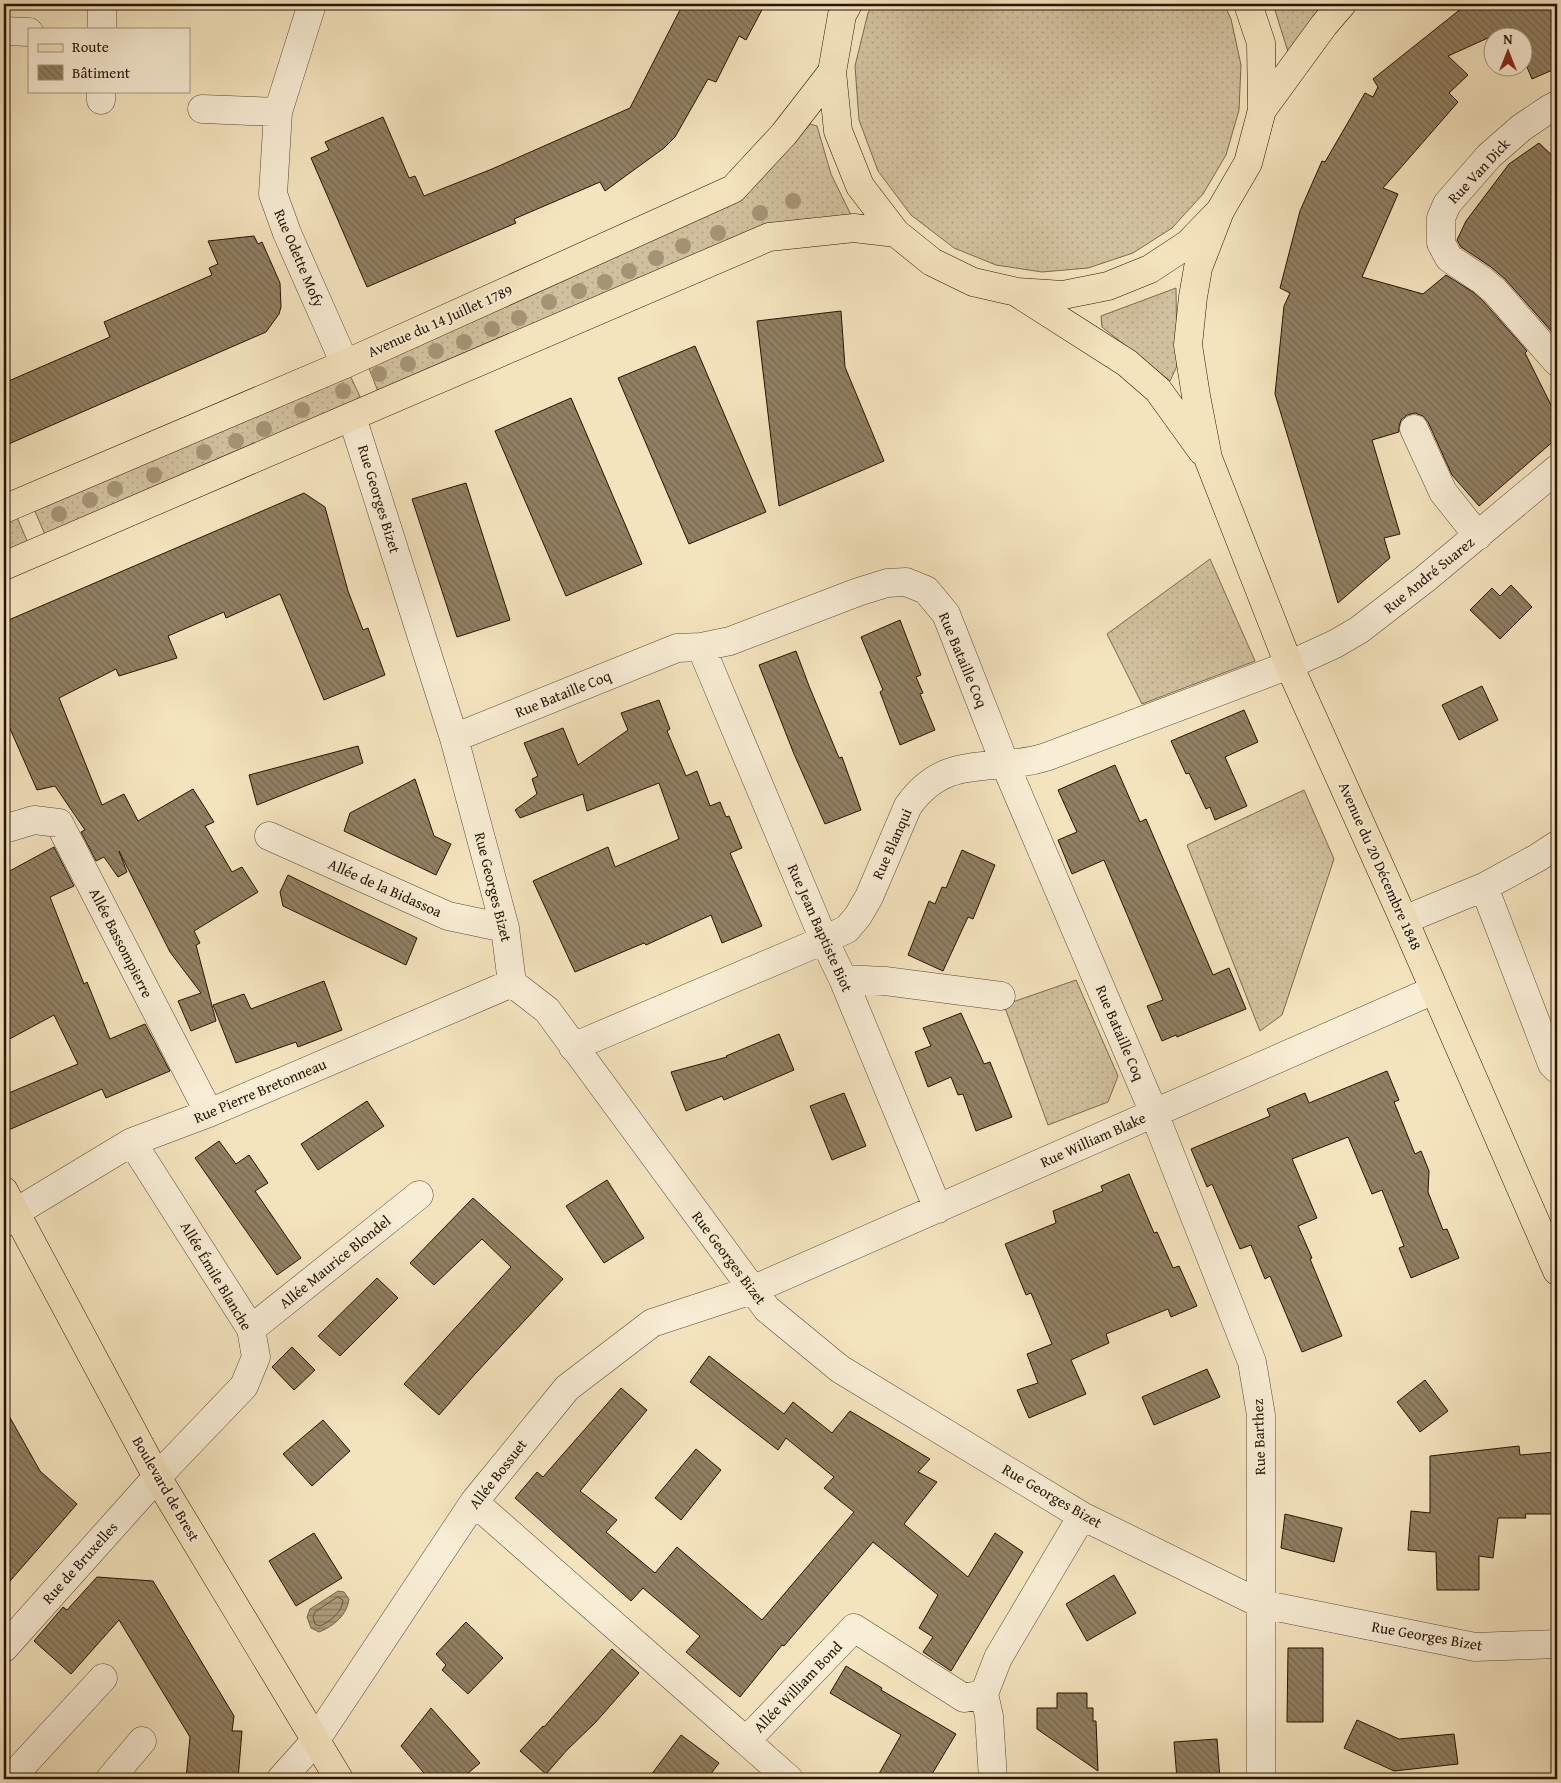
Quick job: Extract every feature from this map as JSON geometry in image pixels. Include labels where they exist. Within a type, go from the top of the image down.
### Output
[{"type":"main road","points":[[848,4],[842,15],[832,72],[838,131],[860,186],[896,233],[932,262],[973,282],[1017,292],[1063,295],[1108,286],[1150,269],[1188,244],[1220,211],[1248,163],[1262,110],[1261,43],[1248,4]]},
{"type":"main road","points":[[1262,110],[1324,25],[1342,4]]},
{"type":"main road","name":"Avenue du 14 Juillet 1789","points":[[4,509],[345,364],[734,189],[784,134],[832,72]]},
{"type":"main road","name":"Avenue du 20 Décembre 1848","points":[[1220,211],[1198,268],[1192,297],[1188,345],[1208,458],[1289,665],[1404,920],[1557,1271]]},
{"type":"main road","points":[[4,566],[769,238],[854,228],[896,233]]},
{"type":"main road","name":"Avenue du 20 Décembre 1848","points":[[1017,292],[1127,363],[1158,390],[1208,458]]},
{"type":"main road","name":"Boulevard de Brest","points":[[8,1209],[157,1477],[340,1779]]},
{"type":"street","points":[[102,4],[102,28]]},
{"type":"street","name":"Rue Odette Mofy","points":[[312,4],[278,112],[273,194],[286,233],[345,364]]},
{"type":"street","points":[[4,31],[28,32]]},
{"type":"street","name":"Rue Van Dick","points":[[1557,105],[1521,128],[1495,151],[1446,204],[1441,218],[1441,243],[1449,258],[1495,291],[1557,362]]},
{"type":"street","points":[[202,109],[278,112]]},
{"type":"street","name":"Rue Georges Bizet","points":[[352,417],[454,738],[505,928],[512,983],[547,1010],[767,1309],[840,1369],[1082,1516],[1261,1604],[1475,1647],[1557,1644]]},
{"type":"street","points":[[1414,430],[1443,492],[1478,536]]},
{"type":"street","name":"Rue André Suarez","points":[[1289,665],[1335,644],[1359,630],[1426,580],[1557,469]]},
{"type":"street","name":"Rue Bataille Coq","points":[[454,738],[677,648],[701,647],[730,641],[886,583],[906,582],[926,590],[946,614],[1005,764],[1154,1113]]},
{"type":"street","name":"Rue Jean Baptiste Biot","points":[[701,647],[824,940],[843,978],[938,1209]]},
{"type":"street","name":"Rue Blanqui","points":[[573,1047],[846,929],[858,916],[869,897],[908,806],[926,784],[956,770],[1019,764],[1046,758],[1289,665]]},
{"type":"street","name":"Allée Bassompierre","points":[[4,829],[34,820],[59,824],[209,1113]]},
{"type":"street","name":"Allée de la Bidassoa","points":[[269,836],[448,916],[505,928]]},
{"type":"street","points":[[1404,920],[1484,887],[1538,858],[1557,845]]},
{"type":"street","points":[[1484,887],[1552,1064],[1557,1069]]},
{"type":"street","points":[[843,978],[886,981],[1001,996]]},
{"type":"street","name":"Rue Pierre Bretonneau","points":[[8,1209],[132,1142],[209,1113],[512,983]]},
{"type":"street","name":"Rue William Blake","points":[[752,1290],[1434,990]]},
{"type":"street","name":"Rue Barthez","points":[[1154,1113],[1252,1362],[1261,1415],[1261,1779]]},
{"type":"street","name":"Allée Émile Blanche","points":[[132,1142],[251,1330],[256,1357],[244,1386],[157,1477]]},
{"type":"street","name":"Allée Maurice Blondel","points":[[251,1330],[419,1195]]},
{"type":"street","name":"Allée Bossuet","points":[[281,1779],[316,1741],[474,1502],[567,1388],[652,1323],[752,1290]]},
{"type":"street","name":"Rue de Bruxelles","points":[[4,1648],[157,1477]]},
{"type":"street","name":"Allée William Bond","points":[[474,1502],[746,1741],[854,1628],[964,1698],[984,1694]]},
{"type":"street","points":[[993,1779],[989,1716],[984,1694],[998,1658],[1082,1516]]},
{"type":"street","points":[[10,1779],[103,1678]]},
{"type":"street","points":[[110,1779],[142,1741]]},
{"type":"street","points":[[746,1741],[789,1779]]},
{"type":"shaded area","points":[[873,4],[1224,4],[1231,19],[1241,65],[1239,110],[1226,155],[1203,194],[1172,228],[1133,253],[1088,268],[1042,272],[996,265],[954,248],[911,215],[878,171],[859,120],[855,66],[868,13]]},
{"type":"shaded area","points":[[1273,4],[1332,4],[1289,55]]},
{"type":"shaded area","points":[[810,124],[817,126],[831,174],[851,215],[379,394],[368,366],[749,188]]},
{"type":"shaded area","points":[[1176,288],[1177,366],[1170,381],[1102,327],[1101,316]]},
{"type":"shaded area","points":[[349,373],[362,401],[46,537],[34,509]]},
{"type":"shaded area","points":[[16,515],[28,543],[4,554],[4,521]]},
{"type":"shaded area","points":[[1210,559],[1255,661],[1142,704],[1107,634]]},
{"type":"shaded area","points":[[1304,790],[1334,859],[1282,1015],[1260,1031],[1187,845]]},
{"type":"shaded area","points":[[1076,980],[1118,1076],[1108,1102],[1048,1125],[1004,1005]]},
{"type":"water","points":[[338,1591],[344,1592],[349,1599],[343,1615],[330,1627],[319,1632],[311,1628],[307,1617],[310,1609]]},
{"type":"building","points":[[683,4],[765,4],[746,40],[739,36],[716,82],[708,79],[675,137],[664,148],[605,191],[600,182],[514,219],[516,223],[367,287],[311,158],[329,150],[325,142],[383,117],[409,178],[415,176],[424,196],[492,169],[630,108]]},
{"type":"building","points":[[1467,4],[1557,4],[1557,68],[1532,79],[1534,78],[1534,28],[1484,28],[1484,40],[1448,56],[1468,75],[1449,93],[1458,102],[1383,188],[1398,194],[1362,277],[1423,294],[1446,275],[1473,292],[1527,351],[1525,353],[1557,417],[1557,438],[1479,506],[1452,475],[1428,422],[1423,416],[1415,413],[1407,415],[1401,420],[1399,432],[1372,440],[1400,534],[1384,538],[1390,558],[1338,603],[1275,394],[1284,306],[1290,293],[1280,288],[1300,211],[1322,161],[1325,162],[1365,93],[1373,97],[1378,87],[1373,79]]},
{"type":"building","points":[[1539,143],[1557,160],[1557,327],[1552,332],[1505,279],[1461,247],[1457,240],[1466,221],[1509,164]]},
{"type":"building","points":[[254,236],[258,244],[262,242],[280,283],[281,307],[279,314],[266,332],[4,446],[4,383],[110,337],[104,322],[212,275],[209,268],[218,264],[208,241]]},
{"type":"building","points":[[841,311],[845,367],[884,461],[779,506],[757,321]]},
{"type":"building","points":[[695,346],[766,512],[689,544],[618,378]]},
{"type":"building","points":[[571,398],[642,564],[566,596],[495,431]]},
{"type":"building","points":[[466,483],[510,620],[457,637],[412,499]]},
{"type":"building","points":[[304,493],[325,507],[348,591],[363,630],[368,628],[385,675],[324,700],[280,594],[226,618],[224,612],[168,636],[177,658],[119,676],[116,669],[59,698],[102,805],[124,794],[138,821],[193,789],[214,822],[205,826],[232,872],[242,867],[258,892],[194,931],[200,943],[196,945],[216,1021],[191,1031],[178,1001],[201,993],[170,952],[119,851],[127,872],[118,877],[104,857],[96,861],[81,832],[85,830],[55,786],[37,790],[4,715],[4,622]]},
{"type":"building","points":[[1511,585],[1532,607],[1500,639],[1470,610],[1492,588],[1500,596]]},
{"type":"building","points":[[900,620],[921,675],[916,677],[923,693],[920,694],[935,730],[900,745],[880,692],[883,690],[861,637]]},
{"type":"building","points":[[796,651],[839,758],[842,757],[861,810],[825,824],[794,754],[759,665]]},
{"type":"building","points":[[1482,686],[1498,720],[1459,740],[1442,705]]},
{"type":"building","points":[[659,700],[670,729],[667,731],[686,776],[697,771],[710,806],[720,802],[726,817],[729,816],[742,848],[730,853],[762,926],[722,943],[711,915],[646,945],[644,943],[575,972],[533,881],[608,847],[615,867],[679,839],[659,783],[587,811],[583,794],[520,818],[515,810],[537,794],[532,779],[538,776],[524,743],[563,728],[578,765],[628,730],[621,713]]},
{"type":"building","points":[[1244,710],[1258,742],[1225,757],[1247,806],[1215,820],[1210,807],[1206,809],[1189,773],[1186,774],[1171,741]]},
{"type":"building","points":[[358,746],[363,763],[257,805],[249,775]]},
{"type":"building","points":[[1115,765],[1140,822],[1146,819],[1213,975],[1229,968],[1246,1009],[1177,1037],[1176,1035],[1162,1041],[1147,1006],[1163,1000],[1104,860],[1072,874],[1058,840],[1077,832],[1058,790]]},
{"type":"building","points":[[415,779],[434,836],[451,844],[436,875],[344,831],[350,813]]},
{"type":"building","points":[[54,847],[74,886],[50,897],[84,984],[87,982],[110,1039],[145,1024],[170,1071],[106,1098],[102,1089],[4,1132],[4,1095],[78,1064],[54,1015],[4,1042],[4,874]]},
{"type":"building","points":[[962,850],[995,865],[973,919],[968,917],[943,971],[908,955],[929,901],[935,904],[942,887],[946,888]]},
{"type":"building","points":[[288,875],[417,938],[406,965],[283,906],[280,892]]},
{"type":"building","points":[[324,981],[342,1030],[298,1047],[296,1042],[236,1063],[213,1005],[244,994],[251,1009]]},
{"type":"building","points":[[961,1013],[984,1064],[990,1062],[1012,1117],[976,1131],[963,1094],[958,1095],[951,1077],[928,1087],[915,1052],[931,1046],[923,1028]]},
{"type":"building","points":[[779,1034],[794,1070],[724,1100],[722,1096],[686,1111],[671,1072],[727,1057]]},
{"type":"building","points":[[1387,1071],[1399,1100],[1394,1102],[1415,1154],[1421,1151],[1429,1171],[1428,1192],[1443,1230],[1447,1229],[1459,1258],[1411,1278],[1399,1248],[1404,1246],[1382,1190],[1372,1194],[1348,1137],[1292,1159],[1317,1218],[1298,1226],[1342,1336],[1302,1352],[1270,1276],[1265,1279],[1251,1245],[1240,1249],[1212,1184],[1207,1187],[1191,1149],[1270,1116],[1267,1109],[1305,1093],[1309,1103]]},
{"type":"building","points":[[844,1093],[866,1146],[832,1160],[810,1106]]},
{"type":"building","points":[[367,1101],[384,1126],[318,1170],[301,1144]]},
{"type":"building","points":[[219,1141],[236,1164],[249,1155],[268,1183],[255,1191],[301,1258],[277,1275],[195,1158]]},
{"type":"building","points":[[1129,1174],[1154,1233],[1157,1232],[1173,1268],[1179,1266],[1197,1306],[1171,1317],[1168,1309],[1106,1334],[1109,1343],[1071,1360],[1086,1394],[1029,1418],[1017,1390],[1038,1383],[1027,1354],[1052,1344],[1031,1293],[1026,1295],[1005,1244],[1056,1223],[1053,1211],[1103,1191],[1101,1186]]},
{"type":"building","points":[[607,1180],[644,1238],[604,1263],[566,1206]]},
{"type":"building","points":[[473,1198],[563,1279],[439,1415],[404,1384],[511,1267],[482,1239],[434,1285],[410,1263]]},
{"type":"building","points":[[377,1278],[398,1298],[340,1356],[318,1336]]},
{"type":"building","points":[[292,1347],[315,1370],[294,1390],[272,1367]]},
{"type":"building","points":[[709,1356],[784,1414],[793,1402],[832,1433],[850,1411],[930,1459],[918,1472],[937,1482],[904,1524],[968,1577],[995,1533],[1023,1552],[951,1671],[923,1652],[933,1637],[919,1628],[938,1595],[873,1542],[784,1646],[782,1645],[740,1697],[686,1652],[700,1636],[643,1588],[631,1601],[515,1498],[537,1472],[543,1477],[621,1388],[647,1410],[580,1491],[617,1520],[606,1532],[655,1573],[677,1547],[762,1620],[854,1512],[824,1488],[834,1477],[786,1438],[778,1450],[690,1382]]},
{"type":"building","points":[[1207,1369],[1220,1397],[1154,1425],[1142,1397]]},
{"type":"building","points":[[1425,1380],[1448,1411],[1420,1432],[1397,1402]]},
{"type":"building","points":[[4,1407],[40,1471],[77,1504],[4,1588]]},
{"type":"building","points":[[323,1420],[350,1451],[312,1486],[283,1454]]},
{"type":"building","points":[[1519,1446],[1520,1455],[1557,1452],[1557,1514],[1525,1514],[1526,1518],[1498,1518],[1493,1558],[1479,1556],[1479,1590],[1437,1590],[1436,1552],[1408,1550],[1411,1511],[1430,1513],[1430,1456]]},
{"type":"building","points":[[696,1449],[721,1470],[681,1520],[655,1498]]},
{"type":"building","points":[[1285,1514],[1342,1528],[1334,1562],[1281,1548]]},
{"type":"building","points":[[314,1533],[342,1578],[296,1606],[269,1561]]},
{"type":"building","points":[[1114,1575],[1136,1613],[1087,1641],[1066,1604]]},
{"type":"building","points":[[97,1577],[153,1581],[234,1716],[232,1731],[242,1731],[238,1779],[186,1779],[190,1737],[119,1620],[71,1674],[34,1641],[63,1607],[67,1610]]},
{"type":"building","points":[[466,1622],[503,1658],[468,1694],[442,1670],[446,1665],[436,1654]]},
{"type":"building","points":[[1288,1648],[1323,1648],[1323,1722],[1287,1722]]},
{"type":"building","points":[[612,1649],[639,1673],[595,1723],[546,1774],[520,1751],[544,1727]]},
{"type":"building","points":[[846,1666],[882,1688],[881,1690],[956,1734],[929,1779],[876,1779],[901,1735],[830,1693]]},
{"type":"building","points":[[1057,1693],[1087,1693],[1087,1708],[1093,1708],[1093,1721],[1096,1721],[1098,1771],[1037,1729],[1037,1708],[1057,1708]]},
{"type":"building","points":[[431,1708],[480,1763],[461,1779],[429,1779],[401,1746]]},
{"type":"building","points":[[1357,1720],[1399,1739],[1454,1734],[1458,1764],[1394,1771],[1344,1748]]},
{"type":"building","points":[[681,1735],[719,1763],[707,1779],[648,1779]]},
{"type":"building","points":[[1217,1739],[1220,1779],[1177,1779],[1174,1742]]}]
